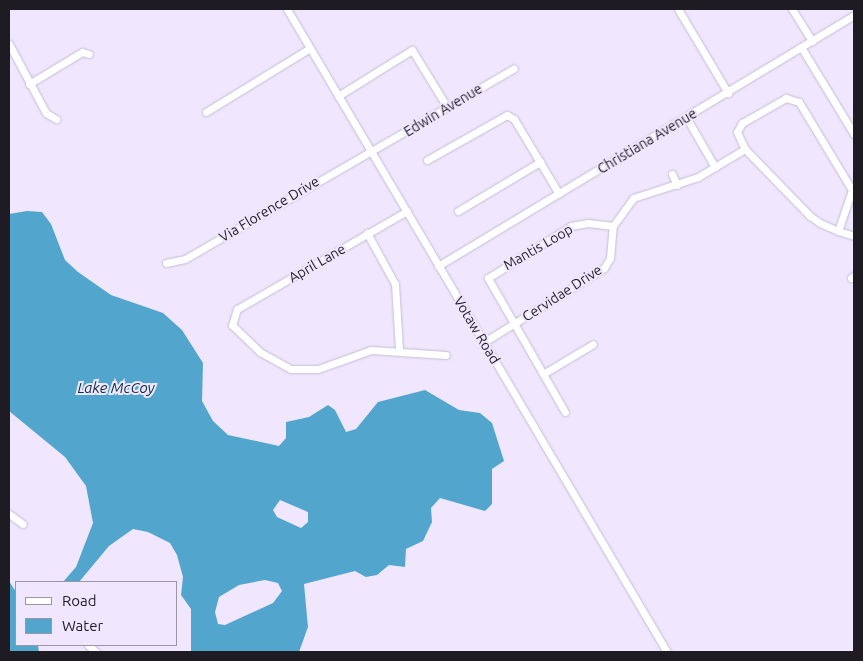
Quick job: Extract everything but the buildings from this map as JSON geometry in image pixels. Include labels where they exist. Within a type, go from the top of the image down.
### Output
[{"type":"street","points":[[678,9],[728,93]]},
{"type":"street","points":[[792,9],[812,41]]},
{"type":"street","name":"Votaw Road","points":[[290,10],[338,96],[667,652]]},
{"type":"street","name":"Christiana Avenue","points":[[438,266],[854,16]]},
{"type":"street","points":[[9,44],[46,113],[56,119]]},
{"type":"street","points":[[801,47],[854,134]]},
{"type":"street","points":[[206,112],[310,48]]},
{"type":"street","points":[[338,96],[412,50],[447,107]]},
{"type":"street","points":[[29,84],[82,52],[89,54]]},
{"type":"street","name":"Edwin Avenue","points":[[372,152],[514,68]]},
{"type":"street","points":[[838,231],[852,190],[799,102],[786,98],[742,123],[737,132],[745,150],[810,216],[838,231],[854,236]]},
{"type":"street","points":[[427,160],[506,115],[514,119],[559,194]]},
{"type":"street","points":[[686,117],[715,167]]},
{"type":"street","points":[[613,226],[633,198],[678,185],[745,150]]},
{"type":"street","name":"Via Florence Drive","points":[[166,263],[185,259],[332,171],[372,152]]},
{"type":"street","points":[[458,210],[540,162]]},
{"type":"street","points":[[672,174],[678,185]]},
{"type":"street","name":"April Lane","points":[[399,349],[359,352],[318,369],[291,369],[276,364],[236,332],[231,318],[237,309],[406,211]]},
{"type":"street","name":"Mantis Loop","points":[[565,412],[489,284],[491,273],[571,226],[588,223],[613,226]]},
{"type":"street","name":"Cervidae Drive","points":[[484,342],[604,268],[610,258],[613,226]]},
{"type":"street","points":[[367,233],[395,284],[399,349],[446,355]]},
{"type":"street","points":[[543,374],[593,344]]},
{"type":"street","points":[[9,514],[23,524]]},
{"type":"water","name":"Lake McCoy","points":[[27,211],[42,212],[51,224],[65,260],[78,272],[111,295],[163,313],[182,330],[203,363],[202,401],[213,421],[228,435],[279,446],[286,438],[286,422],[309,417],[328,405],[335,410],[346,432],[356,429],[378,402],[425,390],[459,410],[480,413],[492,423],[504,461],[492,469],[492,504],[485,511],[440,498],[431,508],[432,522],[423,541],[406,549],[405,567],[389,565],[377,575],[366,577],[355,571],[304,584],[308,627],[299,652],[191,652],[191,609],[181,595],[183,577],[177,555],[170,543],[148,532],[133,529],[109,546],[80,581],[64,581],[76,567],[93,523],[86,486],[65,457],[9,411],[9,214]],"holes":[[[280,500],[308,512],[308,522],[301,528],[277,517],[273,510]],[[265,580],[278,583],[282,591],[273,603],[225,625],[218,624],[215,612],[219,597],[239,585]]]},
{"type":"water","points":[[9,581],[15,590],[15,646],[38,646],[39,652],[9,652]]}]
